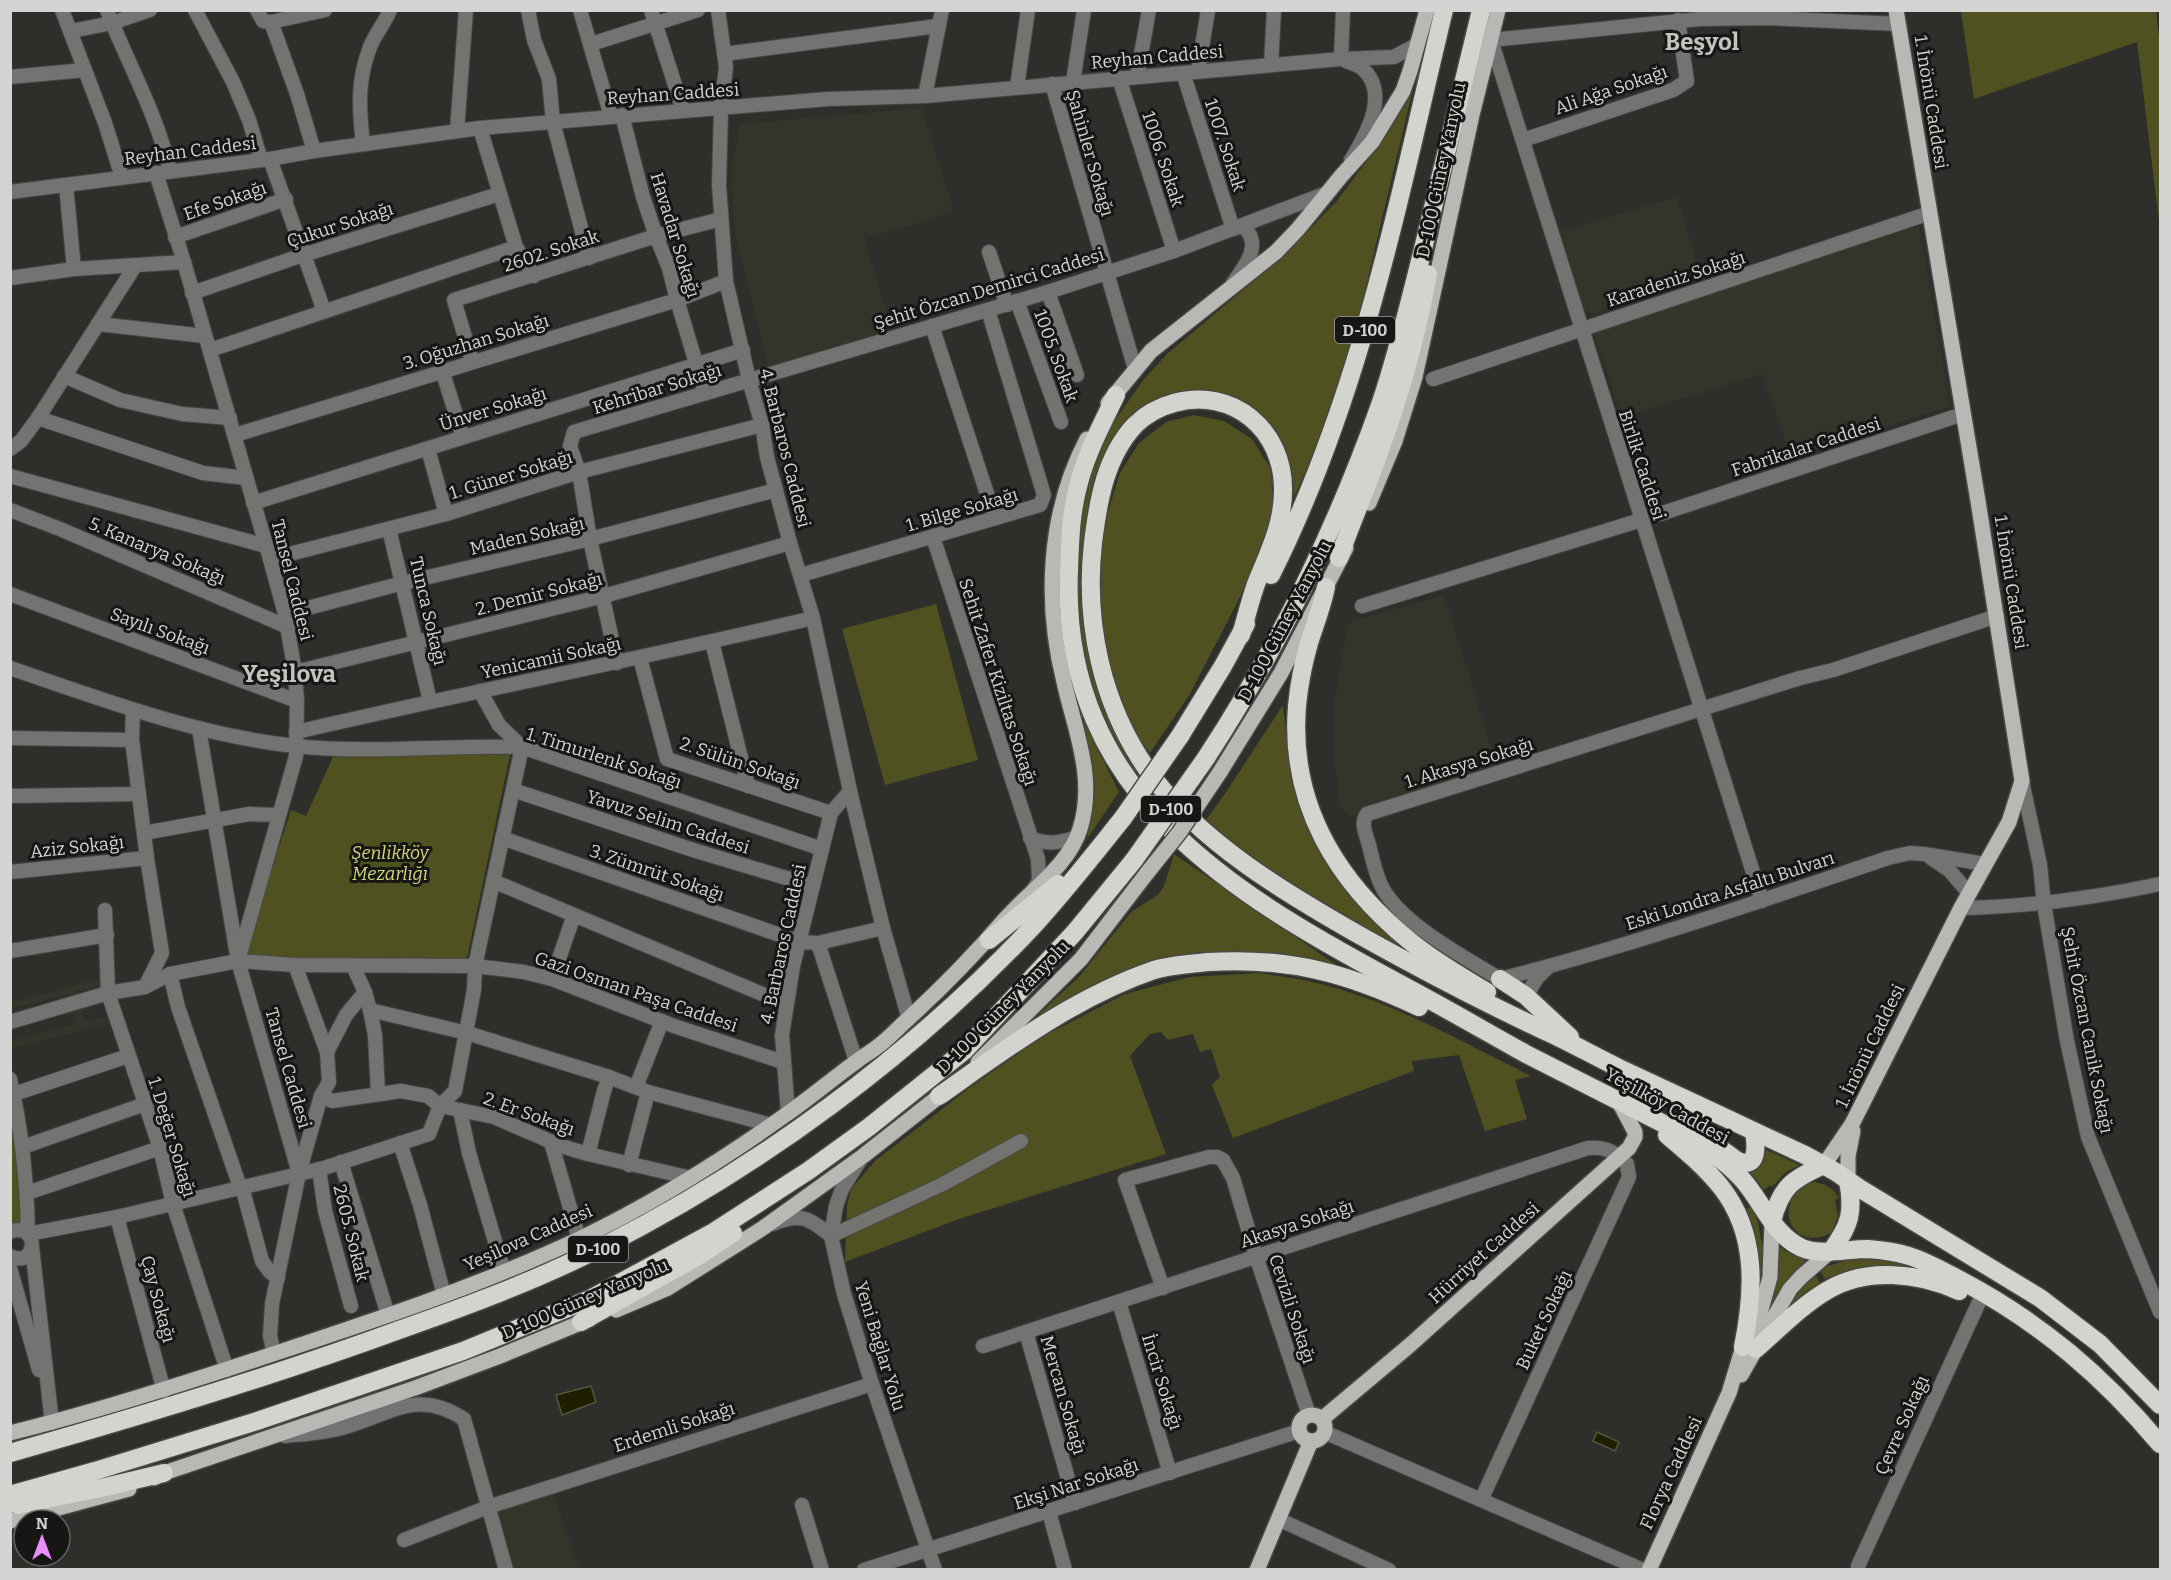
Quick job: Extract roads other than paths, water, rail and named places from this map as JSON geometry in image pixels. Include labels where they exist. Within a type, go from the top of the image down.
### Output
[{"type":"highway","name":"D-100","points":[[10,1453],[157,1411],[353,1347],[552,1271],[630,1232],[685,1202],[752,1159],[842,1096],[972,987],[1034,925],[1123,818],[1180,736],[1241,635],[1286,547],[1336,423],[1357,360],[1393,230],[1444,10]]},
{"type":"highway","name":"D-100","points":[[10,1495],[247,1424],[463,1351],[590,1299],[712,1233],[781,1190],[879,1120],[964,1051],[1076,932],[1134,860],[1234,715],[1287,620],[1332,527],[1392,366],[1481,10]]},
{"type":"highway","points":[[1339,558],[1379,453],[1414,337],[1431,259],[1440,179]]},
{"type":"highway","points":[[1116,395],[1091,448],[1080,479],[1070,532],[1068,586],[1071,633],[1079,678],[1111,756],[1136,793],[1208,864],[1235,885],[1346,956],[1523,1052]]},
{"type":"highway","points":[[1241,635],[1252,596],[1281,519],[1283,491],[1280,463],[1275,449],[1260,426],[1250,416],[1237,409],[1207,400],[1189,400],[1169,405],[1147,415],[1135,426],[1113,458],[1104,483],[1092,555],[1092,615],[1101,667],[1116,712],[1137,754],[1162,789],[1197,824],[1273,883],[1416,968],[1502,1012],[1541,1029]]},
{"type":"highway","points":[[1326,586],[1322,608],[1304,664],[1297,707],[1300,771],[1318,830],[1346,877],[1378,914],[1412,943],[1541,1029]]},
{"type":"highway","points":[[988,940],[1084,866]]},
{"type":"highway","points":[[939,1096],[1016,1042],[1095,995],[1156,969],[1206,963],[1269,962],[1341,975],[1373,986],[1523,1052]]},
{"type":"highway","points":[[1500,979],[1526,996],[1584,1051]]},
{"type":"highway","name":"Yeşilköy Caddesi","points":[[1541,1029],[1824,1165],[2048,1303],[2100,1344],[2160,1405]]},
{"type":"highway","name":"Yeşilköy Caddesi","points":[[1523,1052],[1646,1115],[1717,1156],[1743,1180],[1786,1237],[1802,1248],[1817,1252],[1868,1249],[1889,1251],[1910,1257],[1937,1268],[2020,1314],[2091,1369],[2132,1410],[2160,1444]]},
{"type":"highway","points":[[1646,1115],[1709,1174],[1730,1201],[1743,1228],[1752,1279],[1750,1348]]},
{"type":"highway","points":[[1698,1144],[1720,1150],[1738,1161],[1746,1162],[1755,1157],[1757,1150],[1754,1132]]},
{"type":"highway","points":[[1772,1221],[1780,1197],[1788,1185],[1824,1165]]},
{"type":"highway","points":[[1832,1250],[1851,1215],[1848,1181]]},
{"type":"highway","points":[[581,1322],[700,1255],[740,1228],[769,1204],[781,1190]]},
{"type":"highway","points":[[1750,1348],[1828,1290],[1861,1277],[1896,1275],[1919,1277],[1938,1282],[2020,1314]]},
{"type":"highway","points":[[10,1506],[164,1473]]},
{"type":"main road","points":[[1077,837],[1085,802],[1085,768],[1054,633],[1052,579],[1056,529],[1078,456],[1102,410],[1151,351],[1276,252],[1372,142],[1388,119],[1402,91],[1427,10]]},
{"type":"main road","name":"D-100 Güney Yanyolu","points":[[10,1521],[142,1485],[164,1473],[415,1388],[509,1353],[668,1288],[763,1228],[863,1156],[939,1096],[1081,959],[1179,833],[1220,772],[1281,673],[1339,558],[1353,537],[1384,468],[1408,401],[1424,340],[1472,116],[1498,10]]},
{"type":"main road","name":"1. İnönü Caddesi","points":[[1852,1124],[1960,908],[2009,822],[2022,781],[1897,17]]},
{"type":"main road","name":"Yeşilova Caddesi","points":[[10,1433],[164,1391],[388,1315],[504,1272],[579,1239],[638,1209],[691,1178],[771,1125],[879,1046],[961,969],[1060,862],[1077,837]]},
{"type":"main road","name":"Hürriyet Caddesi","points":[[1319,1422],[1410,1345],[1633,1143],[1635,1132],[1618,1100]]},
{"type":"main road","points":[[1824,1165],[1852,1124]]},
{"type":"main road","points":[[1848,1181],[1852,1124]]},
{"type":"main road","name":"Florya Caddesi","points":[[1649,1569],[1750,1348],[1770,1277],[1772,1221]]},
{"type":"main road","name":"Florya Caddesi","points":[[1750,1348],[1790,1289],[1832,1250]]},
{"type":"main road","points":[[1302,1419],[1319,1422],[1320,1438],[1311,1441],[1304,1438],[1299,1431],[1302,1419]]},
{"type":"main road","points":[[1257,1569],[1280,1520],[1311,1441]]},
{"type":"street","points":[[62,10],[105,123],[122,177]]},
{"type":"street","points":[[71,31],[110,17],[150,10]]},
{"type":"street","points":[[195,10],[233,82],[266,160],[286,199],[303,255],[324,311]]},
{"type":"street","points":[[257,10],[263,21],[271,22],[325,10]]},
{"type":"street","points":[[363,144],[358,106],[362,73],[370,45],[390,10]]},
{"type":"street","points":[[457,131],[466,10]]},
{"type":"street","points":[[528,10],[534,40],[549,79],[553,122],[589,258]]},
{"type":"street","name":"Havadar Sokağı","points":[[580,10],[656,236],[669,268],[676,300],[705,393]]},
{"type":"street","points":[[591,44],[653,17],[698,10]]},
{"type":"street","name":"4. Barbaros Caddesi","points":[[718,10],[726,67],[721,109],[719,185],[726,281],[776,490],[813,618],[850,791],[883,927],[909,1019]]},
{"type":"street","points":[[925,96],[942,10]]},
{"type":"street","points":[[1017,87],[1028,10]]},
{"type":"street","points":[[1072,82],[1084,10]]},
{"type":"street","points":[[1137,77],[1149,10]]},
{"type":"street","points":[[1198,71],[1208,10]]},
{"type":"street","points":[[1271,65],[1274,10]]},
{"type":"street","points":[[1342,175],[1374,114],[1375,96],[1370,78],[1362,68],[1341,58],[1343,10]]},
{"type":"street","name":"Tansel Caddesi","points":[[110,17],[147,100],[165,149],[163,172],[175,237],[235,435],[287,621],[297,701],[296,756],[238,961],[299,1173]]},
{"type":"street","points":[[653,17],[683,110]]},
{"type":"street","points":[[1491,40],[1678,20],[1897,17]]},
{"type":"street","name":"Ali Ağa Sokağı","points":[[1523,140],[1673,90],[1687,81],[1678,20]]},
{"type":"street","points":[[271,22],[297,94],[314,151]]},
{"type":"street","points":[[724,54],[938,26]]},
{"type":"street","name":"Birlik Caddesi","points":[[1491,40],[1762,901]]},
{"type":"street","name":"Reyhan Caddesi","points":[[10,192],[266,160],[314,151],[480,128],[828,99],[925,96],[1341,58],[1394,57],[1418,44]]},
{"type":"street","points":[[10,77],[85,70]]},
{"type":"street","name":"1007. Sokak","points":[[1183,73],[1236,228],[1245,228],[1250,233],[1252,242],[1249,262],[1229,289]]},
{"type":"street","name":"1006. Sokak","points":[[1119,78],[1174,251]]},
{"type":"street","name":"Şahinler Sokağı","points":[[1052,84],[1135,369]]},
{"type":"street","points":[[480,128],[516,247],[534,276]]},
{"type":"street","points":[[66,185],[74,268]]},
{"type":"street","name":"Şehit Özcan Demirci Caddesi","points":[[749,380],[1048,292],[1174,251],[1327,193]]},
{"type":"street","name":"Çukur Sokağı","points":[[192,293],[303,255],[499,194]]},
{"type":"street","name":"Efe Sokağı","points":[[175,237],[286,199]]},
{"type":"street","name":"Karadeniz Sokağı","points":[[1433,379],[1929,213]]},
{"type":"street","name":"2602. Sokak","points":[[472,361],[454,300],[656,236],[721,219]]},
{"type":"street","points":[[210,350],[516,247]]},
{"type":"street","name":"1005. Sokak","points":[[989,252],[1061,422]]},
{"type":"street","points":[[10,278],[74,268],[184,262]]},
{"type":"street","points":[[10,449],[21,441],[39,418],[135,266]]},
{"type":"street","name":"3. Oğuzhan Sokağı","points":[[235,435],[676,300],[726,281]]},
{"type":"street","points":[[1048,292],[1077,375]]},
{"type":"street","name":"1. Bilge Sokağı","points":[[801,575],[1040,506],[1044,495],[988,310]]},
{"type":"street","points":[[98,324],[205,336]]},
{"type":"street","points":[[932,326],[995,518]]},
{"type":"street","name":"Ünver Sokağı","points":[[253,503],[743,350]]},
{"type":"street","points":[[442,370],[463,438]]},
{"type":"street","points":[[64,376],[120,400],[182,414],[230,418]]},
{"type":"street","name":"Kehribar Sokağı","points":[[579,472],[570,446],[574,432],[749,380]]},
{"type":"street","name":"Fabrikalar Caddesi","points":[[1660,514],[1963,414]]},
{"type":"street","points":[[39,418],[203,473],[246,478]]},
{"type":"street","name":"1. Güner Sokağı","points":[[10,476],[268,553],[389,529],[446,514],[579,472],[762,425]]},
{"type":"street","points":[[428,449],[446,514]]},
{"type":"street","points":[[579,472],[590,539],[617,663]]},
{"type":"street","name":"Maden Sokağı","points":[[287,621],[403,583],[590,539],[776,490]]},
{"type":"street","name":"5. Kanarya Sokağı","points":[[10,510],[287,621]]},
{"type":"street","points":[[1362,606],[1641,520]]},
{"type":"street","name":"Tunca Sokağı","points":[[389,529],[430,701]]},
{"type":"street","name":"Sehit Zafer Kiziltas Sokağı","points":[[933,537],[1038,859],[1039,881],[1033,890]]},
{"type":"street","name":"2. Demir Sokağı","points":[[295,672],[604,596],[790,543]]},
{"type":"street","name":"Sayılı Sokağı","points":[[10,594],[297,701]]},
{"type":"street","name":"1. Akasya Sokağı","points":[[1500,979],[1435,939],[1402,912],[1389,898],[1380,885],[1364,829],[1364,818],[1367,814],[1800,678],[1833,670],[1996,612]]},
{"type":"street","name":"Yenicamii Sokağı","points":[[296,739],[430,701],[617,663],[813,618]]},
{"type":"street","points":[[712,642],[748,786]]},
{"type":"street","name":"2. Sülün Sokağı","points":[[640,658],[667,759],[831,813]]},
{"type":"street","name":"1. Timurlenk Sokağı","points":[[10,668],[133,710],[199,729],[390,750],[471,746],[522,747],[822,849]]},
{"type":"street","points":[[30,1241],[117,1217],[318,1169],[429,1134],[440,1106],[455,1091],[474,990],[475,966],[522,747],[499,725],[480,691]]},
{"type":"street","points":[[133,710],[132,740],[162,953],[145,987]]},
{"type":"street","points":[[10,1022],[108,993],[145,987],[170,974],[238,961],[199,729]]},
{"type":"street","points":[[10,738],[132,740]]},
{"type":"street","name":"Şehit Özcan Canik Sokağı","points":[[2022,781],[2040,865],[2044,904],[2067,1041],[2088,1137],[2160,1312]]},
{"type":"street","name":"Yavuz Selim Caddesi","points":[[513,789],[693,850],[813,886]]},
{"type":"street","name":"4. Barbaros Caddesi","points":[[788,1113],[782,1035],[786,1004],[831,813],[850,791]]},
{"type":"street","points":[[10,796],[139,794]]},
{"type":"street","points":[[144,833],[249,814],[279,815]]},
{"type":"street","points":[[1030,838],[1041,843],[1052,844],[1077,837]]},
{"type":"street","name":"3. Zümrüt Sokağı","points":[[502,838],[800,942],[818,943],[883,927]]},
{"type":"street","points":[[1924,854],[1949,870],[1969,893]]},
{"type":"street","name":"Eski Londra Asfaltı Bulvarı","points":[[1500,979],[1548,968],[1762,901],[1888,858],[1924,854],[1985,864]]},
{"type":"street","name":"Aziz Sokağı","points":[[10,872],[147,858]]},
{"type":"street","points":[[493,881],[786,1004]]},
{"type":"street","points":[[1960,908],[2044,904],[2160,884]]},
{"type":"street","name":"1. Değer Sokağı","points":[[105,910],[108,993],[159,1148],[173,1204],[227,1370]]},
{"type":"street","points":[[552,979],[574,915]]},
{"type":"street","points":[[10,951],[107,935]]},
{"type":"street","points":[[818,943],[856,1061]]},
{"type":"street","name":"Gazi Osman Paşa Caddesi","points":[[238,961],[295,965],[475,966],[524,972],[552,979],[662,1021],[783,1062]]},
{"type":"street","points":[[274,1354],[270,1336],[270,1321],[299,1173],[321,1096],[329,1082],[327,1052],[295,965]]},
{"type":"street","points":[[352,966],[365,992],[370,1010],[375,1035],[378,1093]]},
{"type":"street","points":[[1526,996],[1537,978],[1548,968]]},
{"type":"street","points":[[170,974],[178,1007],[241,1187],[262,1261],[278,1278]]},
{"type":"street","points":[[327,1052],[346,1015],[365,992]]},
{"type":"street","points":[[370,1010],[467,1033],[609,1077],[642,1090],[771,1125]]},
{"type":"street","points":[[629,1165],[642,1090],[662,1021]]},
{"type":"street","points":[[14,1094],[128,1056]]},
{"type":"street","points":[[588,1154],[609,1077]]},
{"type":"street","points":[[10,1078],[23,1148],[30,1241],[52,1422]]},
{"type":"street","name":"2. Er Sokağı","points":[[321,1096],[332,1101],[401,1091],[428,1096],[440,1106],[494,1117],[551,1142],[588,1154],[691,1178]]},
{"type":"street","points":[[23,1148],[145,1104]]},
{"type":"street","points":[[460,1110],[469,1153],[504,1272]]},
{"type":"street","points":[[763,1228],[795,1217],[815,1222],[831,1236],[943,1184],[1020,1141]]},
{"type":"street","points":[[551,1142],[579,1239]]},
{"type":"street","points":[[400,1143],[420,1205],[444,1295]]},
{"type":"street","name":"Akasya Sokağı","points":[[983,1346],[1588,1148],[1599,1147],[1611,1150],[1620,1157]]},
{"type":"street","points":[[27,1193],[159,1148]]},
{"type":"street","name":"Yeni Bağlar Yolu","points":[[863,1156],[842,1189],[836,1206],[831,1236],[843,1294],[935,1569]]},
{"type":"street","name":"Cevizli Sokağı","points":[[1163,1288],[1125,1180],[1209,1157],[1217,1157],[1223,1160],[1233,1178],[1256,1256],[1319,1422]]},
{"type":"street","name":"Buket Sokağı","points":[[1482,1498],[1629,1177],[1627,1164],[1620,1157]]},
{"type":"street","points":[[341,1162],[388,1315]]},
{"type":"street","name":"2605. Sokak","points":[[318,1169],[325,1211],[351,1306]]},
{"type":"street","name":"Çay Sokağı","points":[[117,1217],[164,1391]]},
{"type":"street","points":[[10,1232],[20,1230],[30,1241]]},
{"type":"street","points":[[10,1256],[23,1258],[27,1256],[30,1241]]},
{"type":"street","points":[[10,1268],[49,1404]]},
{"type":"street","name":"Çevre Sokağı","points":[[1858,1566],[1980,1300]]},
{"type":"street","name":"İncir Sokağı","points":[[1119,1302],[1170,1473]]},
{"type":"street","name":"Mercan Sokağı","points":[[1026,1332],[1075,1503]]},
{"type":"street","name":"Erdemli Sokağı","points":[[404,1540],[488,1507],[872,1384]]},
{"type":"street","points":[[256,1440],[344,1428],[399,1407],[429,1404],[447,1409],[464,1419],[506,1569]]},
{"type":"street","points":[[1319,1422],[1482,1498],[1643,1569]]},
{"type":"street","name":"Ekşi Nar Sokağı","points":[[864,1569],[1299,1431]]},
{"type":"street","points":[[802,1505],[822,1569]]},
{"type":"street","points":[[1049,1512],[1065,1569]]},
{"type":"street","points":[[1280,1520],[1389,1569]]},
{"type":"district","name":"Beşyol","points":[[1702,42]]},
{"type":"district","name":"Yeşilova","points":[[289,674]]},
{"type":"park label","name":"Şenlikköy Mezarlığı","points":[[390,863]]}]
